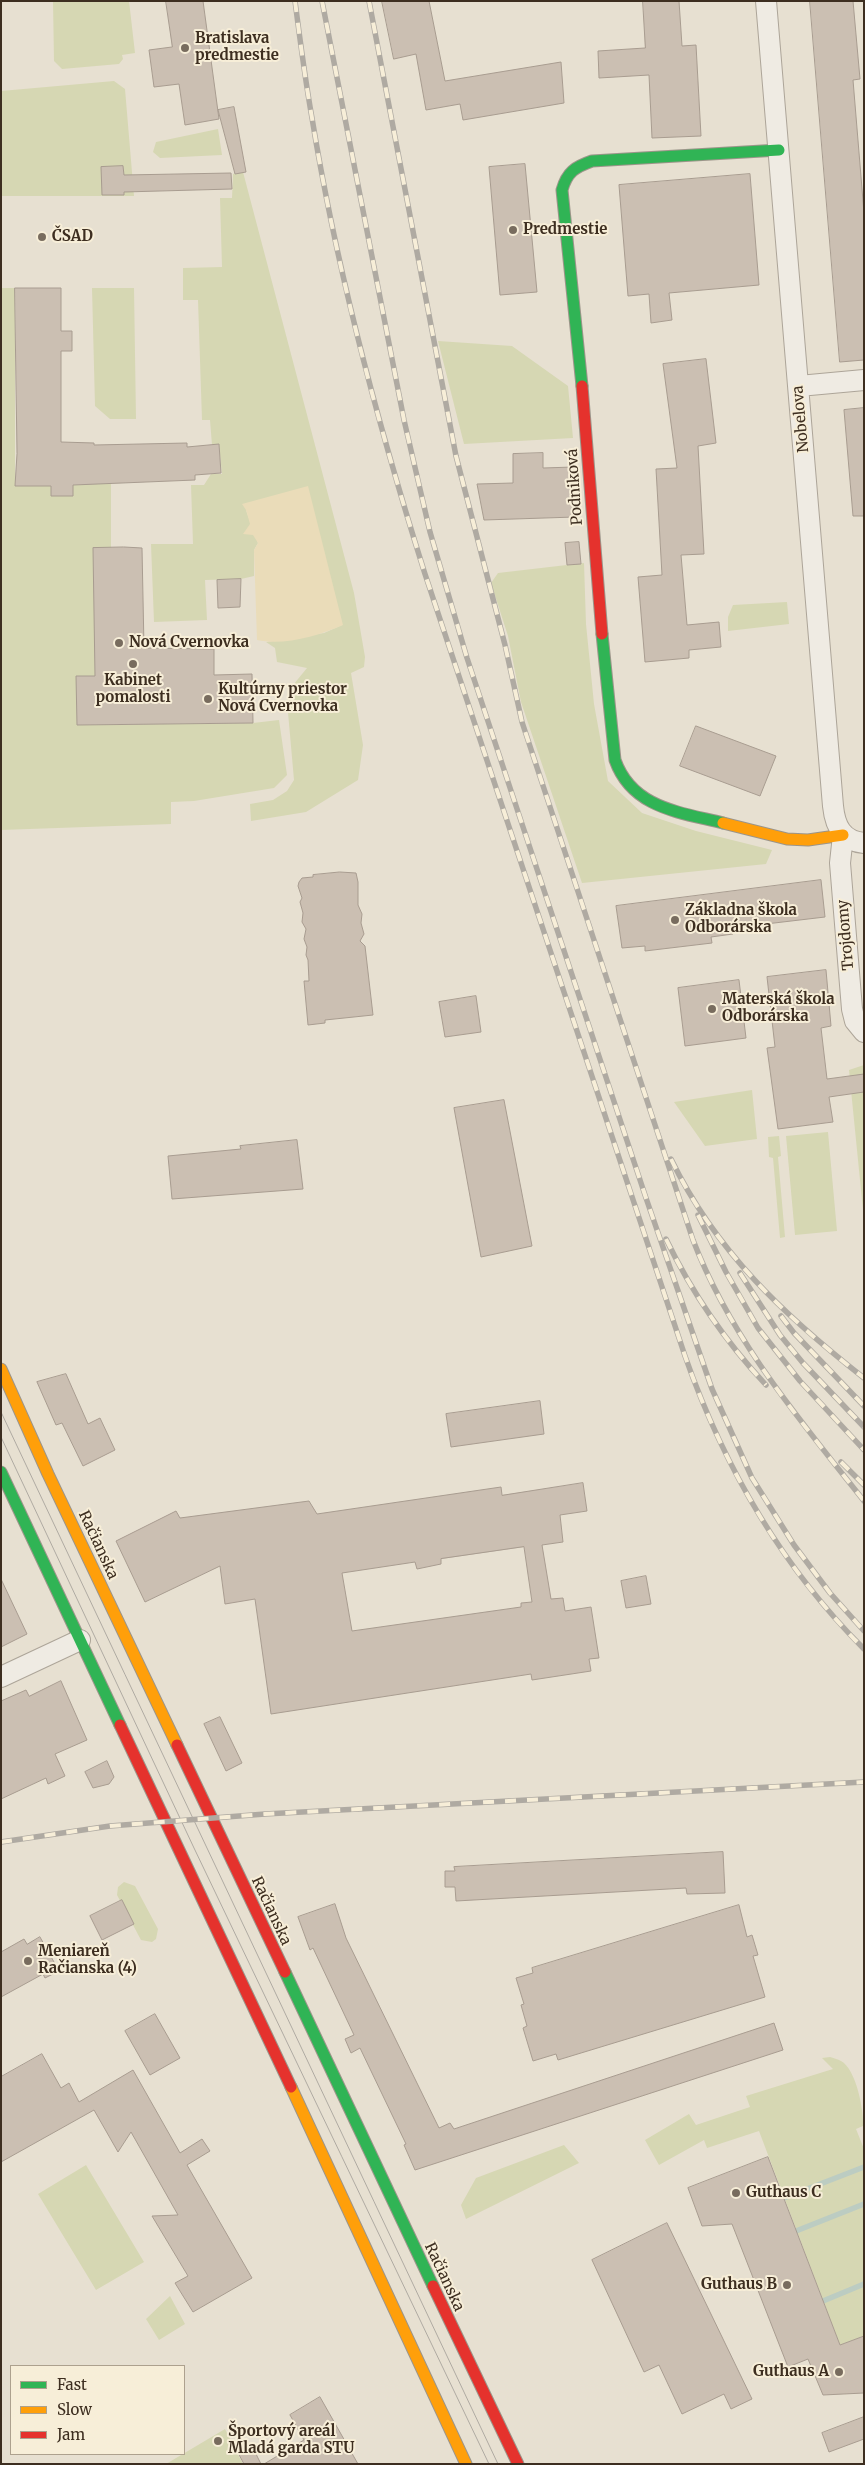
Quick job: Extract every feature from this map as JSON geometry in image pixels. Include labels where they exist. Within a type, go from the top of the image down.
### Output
[{"type":"main road","name":"Podniková","points":[[779,150],[592,162],[572,169],[565,178],[562,190],[578,334],[607,694],[615,760],[621,777],[639,796],[675,811],[787,839],[808,840],[843,835]]},
{"type":"main road","name":"Račianska","points":[[1,1368],[48,1474],[518,2464]]},
{"type":"main road","points":[[1,1472],[403,2325],[466,2464]]},
{"type":"street","name":"Nobelova","points":[[766,1],[834,819],[843,835]]},
{"type":"street","points":[[799,386],[864,380]]},
{"type":"street","points":[[843,835],[849,840],[864,843]]},
{"type":"street","name":"Trojdomy","points":[[843,835],[840,863],[852,1009],[855,1021],[864,1032]]},
{"type":"street","points":[[1,1677],[80,1640]]},
{"type":"green space","points":[[53,1],[129,1],[135,53],[122,55],[123,59],[119,64],[62,69],[54,61]]},
{"type":"green space","points":[[114,81],[125,89],[134,196],[1,196],[1,91]]},
{"type":"green space","points":[[218,129],[222,155],[160,158],[153,152],[156,142]]},
{"type":"green space","points":[[243,172],[354,593],[365,657],[364,667],[351,673],[363,745],[358,780],[306,812],[251,821],[250,804],[273,800],[287,791],[294,780],[287,701],[289,690],[307,668],[277,662],[275,648],[266,642],[324,633],[342,625],[246,510],[258,543],[254,550],[254,576],[241,579],[205,580],[207,620],[154,622],[151,544],[193,544],[191,485],[204,485],[211,474],[222,474],[219,445],[212,445],[210,420],[202,420],[198,300],[183,300],[183,268],[222,267],[220,198],[232,198],[233,174]]},
{"type":"green space","points":[[1,288],[15,288],[15,485],[51,486],[52,496],[72,496],[73,485],[111,482],[111,548],[95,676],[77,725],[253,723],[279,720],[287,775],[274,788],[194,801],[171,802],[171,824],[1,830]]},
{"type":"green space","points":[[92,288],[134,288],[136,419],[110,419],[95,406]]},
{"type":"green space","points":[[438,341],[512,346],[568,386],[573,438],[464,444]]},
{"type":"green space","points":[[584,563],[586,624],[594,704],[608,781],[642,813],[696,831],[772,850],[766,864],[582,883],[521,702],[508,636],[491,583],[498,573]]},
{"type":"green space","points":[[787,602],[789,624],[728,631],[728,617],[733,605]]},
{"type":"green space","points":[[864,1065],[864,1220],[849,1070]]},
{"type":"green space","points":[[752,1090],[757,1139],[705,1146],[674,1102]]},
{"type":"green space","points":[[828,1132],[837,1231],[795,1235],[786,1136]]},
{"type":"green space","points":[[779,1136],[781,1156],[778,1157],[785,1237],[780,1238],[773,1158],[769,1157],[768,1137]]},
{"type":"green space","points":[[124,1882],[135,1886],[158,1929],[156,1939],[152,1942],[141,1940],[117,1895],[118,1887]]},
{"type":"green space","points":[[830,2057],[841,2061],[851,2072],[858,2090],[863,2119],[863,2126],[856,2129],[864,2149],[864,2336],[840,2345],[759,2131],[707,2148],[704,2140],[659,2165],[645,2140],[689,2114],[696,2125],[750,2107],[746,2096],[833,2069],[822,2058]]},
{"type":"green space","points":[[564,2145],[579,2163],[466,2219],[461,2205],[476,2178]]},
{"type":"green space","points":[[86,2165],[144,2262],[96,2290],[38,2194]]},
{"type":"green space","points":[[170,2296],[185,2324],[159,2340],[146,2319]]},
{"type":"green space","name":"Športový areál Mladá garda STU","points":[[225,2429],[243,2464],[166,2464],[181,2455],[185,2455],[185,2453]]},
{"type":"sand","points":[[308,486],[343,625],[323,633],[289,641],[267,642],[257,640],[254,550],[258,543],[253,535],[243,534],[250,524],[242,504]]},
{"type":"building","name":"Bratislava predmestie","points":[[166,1],[203,1],[219,119],[185,125],[179,84],[154,87],[149,50],[172,47]]},
{"type":"building","points":[[382,1],[429,1],[445,81],[561,62],[564,103],[463,120],[460,104],[426,110],[416,54],[394,59]]},
{"type":"building","points":[[643,1],[679,1],[682,46],[696,45],[701,136],[652,138],[649,75],[599,78],[598,51],[645,48]]},
{"type":"building","points":[[810,1],[853,1],[860,79],[853,80],[864,213],[864,360],[840,362]]},
{"type":"building","points":[[234,107],[246,172],[235,174],[218,110]]},
{"type":"building","name":"Predmestie","points":[[525,164],[537,292],[500,295],[489,167]]},
{"type":"building","points":[[123,166],[124,175],[231,173],[232,189],[124,192],[124,195],[102,195],[101,167]]},
{"type":"building","points":[[750,174],[759,285],[669,293],[672,320],[651,323],[649,294],[628,296],[619,185]]},
{"type":"building","points":[[15,288],[61,288],[61,331],[72,331],[72,351],[61,351],[61,442],[94,443],[94,445],[187,443],[187,447],[219,444],[221,473],[195,475],[195,480],[73,485],[73,496],[51,496],[51,486],[15,486],[17,454]]},
{"type":"building","points":[[706,359],[716,443],[698,446],[704,554],[681,555],[687,625],[719,622],[721,647],[689,650],[689,658],[645,662],[638,577],[662,575],[656,469],[677,468],[663,364]]},
{"type":"building","points":[[864,408],[864,516],[853,516],[844,410]]},
{"type":"building","points":[[543,453],[543,468],[573,467],[575,517],[484,520],[477,484],[513,483],[513,454]]},
{"type":"building","points":[[579,542],[581,564],[567,565],[565,543]]},
{"type":"building","name":"Nová Cvernovka","points":[[93,548],[142,548],[144,648],[214,649],[214,675],[252,674],[253,723],[77,725],[76,676],[95,676]]},
{"type":"building","points":[[241,579],[240,607],[218,608],[217,580]]},
{"type":"building","points":[[696,726],[776,756],[760,796],[680,766]]},
{"type":"building","points":[[340,872],[356,873],[358,905],[362,914],[361,923],[364,934],[360,941],[365,946],[373,1015],[325,1020],[325,1023],[308,1025],[304,981],[309,981],[307,947],[304,939],[306,929],[302,922],[303,913],[300,902],[302,898],[298,886],[302,878]]},
{"type":"building","points":[[821,880],[825,917],[732,928],[733,934],[711,937],[712,943],[645,951],[645,946],[622,948],[616,906]]},
{"type":"building","points":[[826,970],[831,1026],[821,1028],[827,1079],[864,1074],[864,1092],[829,1097],[833,1122],[778,1129],[767,1048],[775,1047],[767,977]]},
{"type":"building","name":"Materská škola Odborárska","points":[[739,980],[746,1038],[685,1046],[678,988]]},
{"type":"building","points":[[476,996],[481,1032],[445,1037],[439,1002]]},
{"type":"building","points":[[504,1100],[532,1246],[481,1257],[454,1108]]},
{"type":"building","points":[[297,1140],[303,1189],[172,1199],[168,1156],[241,1149],[240,1146]]},
{"type":"building","points":[[66,1374],[88,1424],[100,1418],[115,1450],[83,1466],[62,1423],[56,1425],[37,1382]]},
{"type":"building","points":[[540,1401],[544,1434],[451,1447],[446,1414]]},
{"type":"building","points":[[583,1483],[587,1511],[560,1515],[563,1542],[542,1545],[551,1599],[563,1598],[565,1611],[591,1607],[599,1658],[589,1659],[591,1671],[532,1680],[531,1674],[271,1714],[255,1599],[225,1604],[220,1566],[145,1602],[116,1541],[176,1511],[180,1518],[309,1501],[317,1514],[501,1487],[502,1495]],"holes":[[[524,1547],[532,1602],[521,1603],[521,1607],[352,1631],[342,1573],[415,1562],[417,1569],[441,1564],[441,1559]]]},
{"type":"building","points":[[646,1576],[651,1604],[626,1608],[621,1581]]},
{"type":"building","points":[[1,1579],[27,1634],[1,1647]]},
{"type":"building","points":[[61,1681],[87,1740],[55,1754],[65,1776],[48,1784],[46,1778],[1,1799],[1,1701],[26,1690],[29,1696]]},
{"type":"building","points":[[220,1717],[242,1763],[226,1771],[204,1724]]},
{"type":"building","points":[[107,1761],[114,1777],[109,1784],[93,1788],[85,1772]]},
{"type":"building","points":[[723,1852],[725,1893],[687,1894],[686,1888],[456,1901],[455,1887],[445,1887],[445,1871],[455,1871],[454,1867]]},
{"type":"building","points":[[122,1900],[134,1924],[102,1940],[90,1916]]},
{"type":"building","points":[[335,1904],[346,1938],[439,2128],[450,2123],[454,2129],[774,2023],[783,2050],[415,2170],[404,2145],[406,2144],[360,2048],[351,2053],[345,2039],[354,2035],[313,1948],[310,1950],[298,1917]]},
{"type":"building","points":[[739,1905],[747,1937],[752,1935],[758,1955],[753,1956],[765,1997],[558,2060],[556,2054],[533,2061],[523,2028],[527,2026],[521,2005],[524,2004],[516,1978],[533,1973],[532,1968]]},
{"type":"building","name":"Meniareň Račianska (4)","points":[[40,1937],[59,1971],[45,1978],[43,1974],[1,1997],[1,1952],[24,1939],[27,1944]]},
{"type":"building","points":[[155,2014],[180,2058],[150,2075],[125,2031]]},
{"type":"building","points":[[42,2054],[61,2088],[69,2083],[79,2102],[133,2070],[180,2153],[202,2139],[210,2151],[187,2165],[252,2278],[193,2312],[175,2283],[188,2276],[152,2216],[178,2215],[131,2132],[118,2152],[94,2110],[1,2162],[1,2077]]},
{"type":"building","points":[[768,2157],[840,2345],[864,2336],[864,2393],[823,2395],[808,2359],[788,2367],[732,2224],[702,2226],[688,2188]]},
{"type":"building","points":[[667,2223],[752,2399],[731,2409],[724,2394],[682,2414],[659,2365],[644,2372],[592,2260]]},
{"type":"building","points":[[320,2397],[358,2464],[264,2464],[304,2440],[290,2415]]},
{"type":"building","points":[[864,2417],[864,2439],[829,2452],[822,2433]]},
{"type":"building","points":[[251,2444],[261,2464],[244,2464],[237,2451]]},
{"type":"waterway","points":[[784,2198],[864,2167]]},
{"type":"waterway","points":[[796,2231],[864,2204]]},
{"type":"waterway","points":[[823,2301],[864,2284]]},
{"type":"tram line","points":[[1,1412],[498,2464]]},
{"type":"tram line","points":[[1,1437],[194,1848],[489,2464]]},
{"type":"railway","points":[[295,1],[309,103],[322,176],[346,291],[391,462],[425,574],[685,1356],[700,1397],[718,1437],[758,1513],[806,1584],[864,1649]]},
{"type":"railway","points":[[322,1],[404,420],[430,532],[467,658],[646,1198],[712,1389],[752,1478],[794,1545],[830,1593],[864,1631]]},
{"type":"railway","points":[[369,1],[456,456],[505,645],[522,722],[693,1240],[727,1311],[768,1377],[864,1501]]},
{"type":"railway","points":[[671,1159],[689,1193],[731,1253],[780,1306],[864,1378]]},
{"type":"railway","points":[[698,1215],[726,1272],[758,1328],[800,1381],[864,1450]]},
{"type":"railway","points":[[666,1239],[710,1316],[766,1385]]},
{"type":"railway","points":[[740,1273],[780,1335],[803,1363],[864,1427]]},
{"type":"railway","points":[[781,1316],[794,1333],[864,1406]]},
{"type":"railway","points":[[841,1462],[864,1485]]},
{"type":"railway","points":[[1,1842],[110,1826],[265,1814],[864,1782]]},
{"type":"traffic: fast","points":[[582,386],[562,190],[569,174],[576,168],[592,161],[779,150]]},
{"type":"traffic: fast","points":[[602,634],[615,760],[623,776],[633,789],[659,805],[674,811],[723,823]]},
{"type":"traffic: fast","points":[[1,1472],[120,1725]]},
{"type":"traffic: fast","points":[[285,1972],[433,2286]]},
{"type":"traffic: slow","points":[[723,823],[787,839],[808,840],[843,835]]},
{"type":"traffic: slow","points":[[1,1369],[48,1474],[177,1745]]},
{"type":"traffic: slow","points":[[291,2087],[466,2464]]},
{"type":"traffic: jam","points":[[582,386],[602,634]]},
{"type":"traffic: jam","points":[[120,1725],[291,2087]]},
{"type":"traffic: jam","points":[[177,1745],[285,1972]]},
{"type":"traffic: jam","points":[[433,2286],[518,2464]]},
{"type":"place","name":"Bratislava predmestie","points":[[185,48]]},
{"type":"place","name":"Predmestie","points":[[513,230]]},
{"type":"place","name":"ČSAD","points":[[42,237]]},
{"type":"place","name":"Nová Cvernovka","points":[[119,643]]},
{"type":"place","name":"Kabinet pomalosti","points":[[133,664]]},
{"type":"place","name":"Kultúrny priestor Nová Cvernovka","points":[[208,699]]},
{"type":"place","name":"Základna škola Odborárska","points":[[675,920]]},
{"type":"place","name":"Materská škola Odborárska","points":[[712,1009]]},
{"type":"place","name":"Meniareň Račianska (4)","points":[[28,1961]]},
{"type":"place","name":"Guthaus C","points":[[736,2193]]},
{"type":"place","name":"Guthaus B","points":[[787,2285]]},
{"type":"place","name":"Guthaus A","points":[[839,2372]]},
{"type":"place","name":"Športový areál Mladá garda STU","points":[[218,2441]]}]
